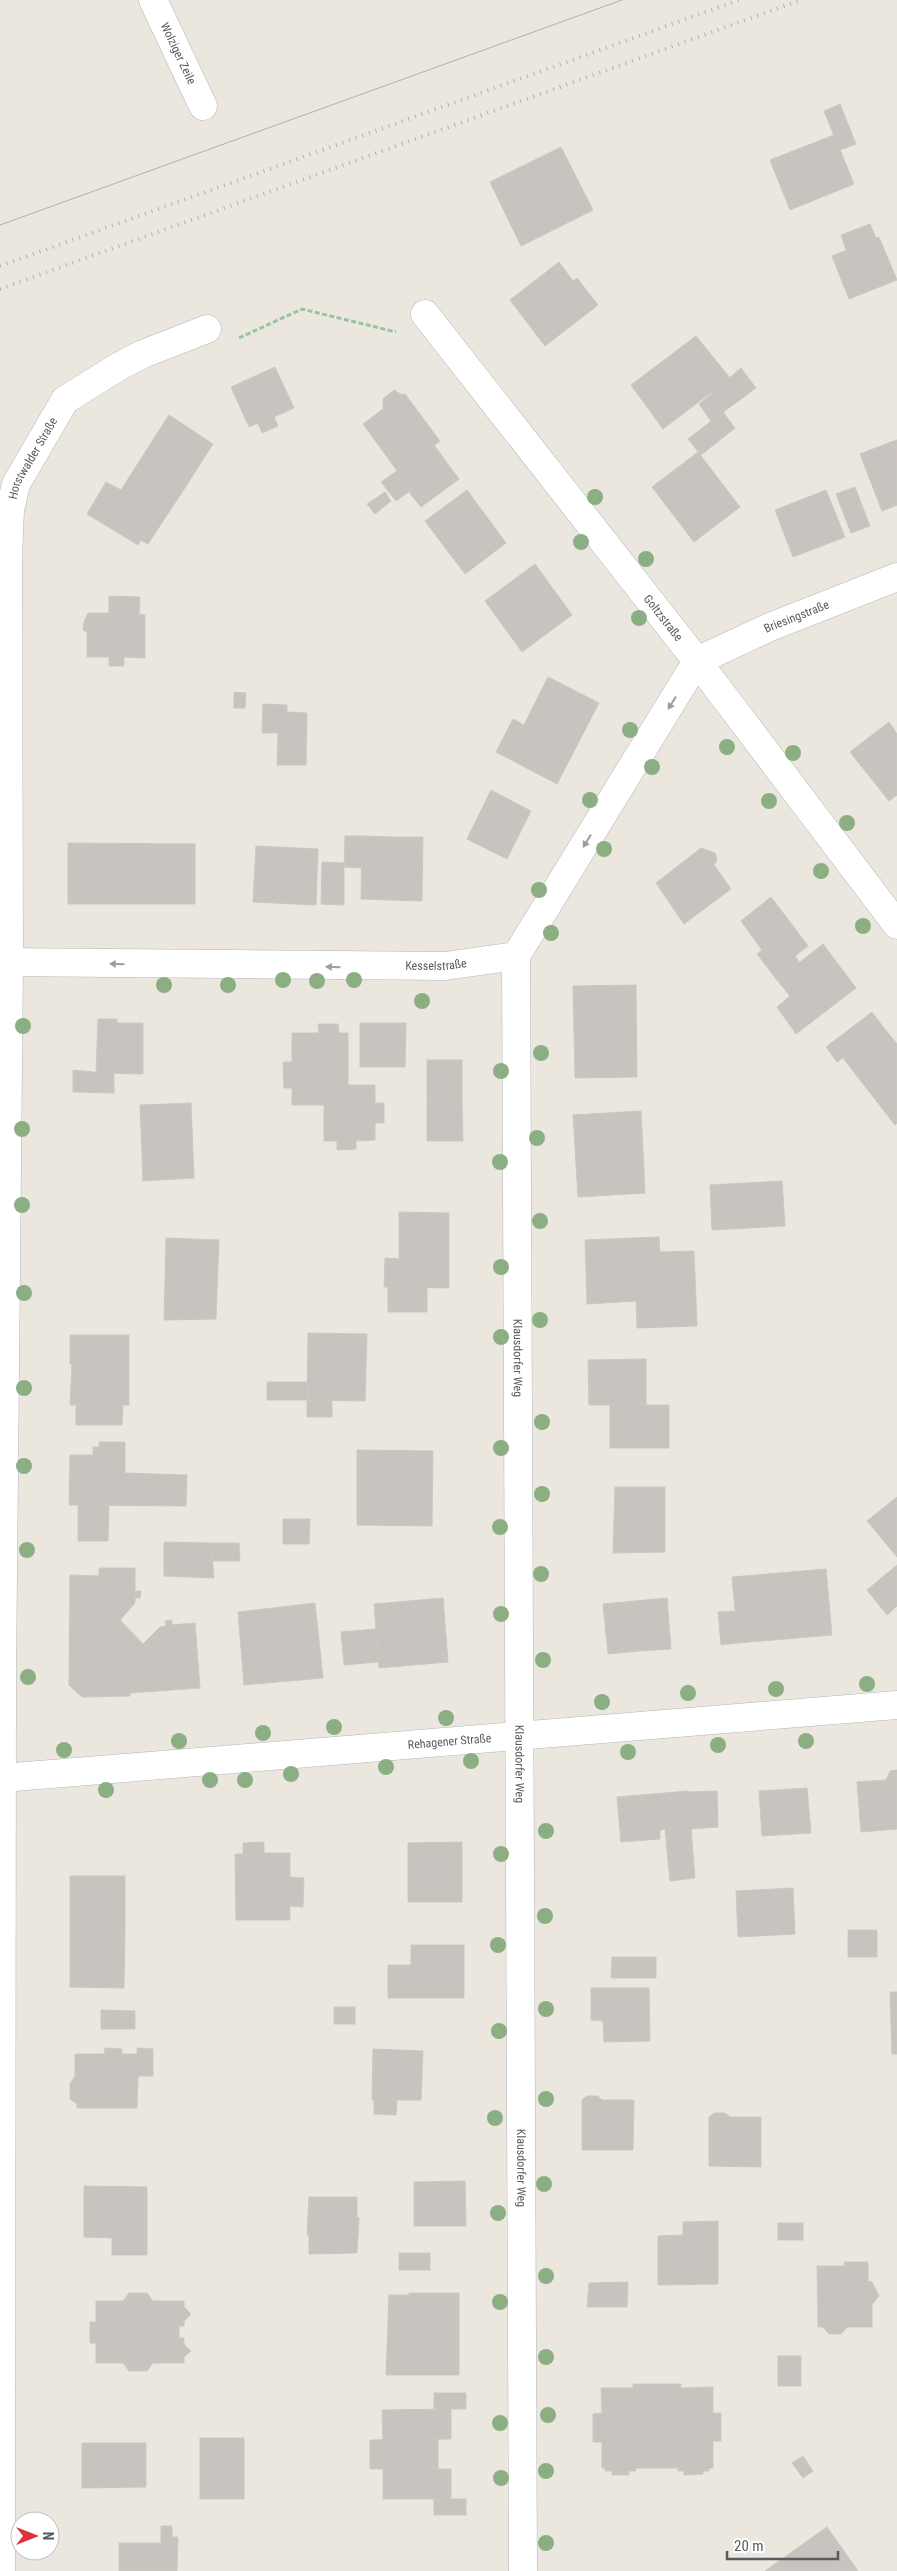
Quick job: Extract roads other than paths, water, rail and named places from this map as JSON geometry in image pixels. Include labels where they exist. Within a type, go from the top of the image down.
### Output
[{"type":"street","name":"Wolziger Zeile","points":[[153,0],[203,106]]},
{"type":"street","name":"Goltzstraße","points":[[425,314],[698,661],[897,925]]},
{"type":"street","name":"Horstwalder Straße","points":[[1,2571],[1,1677],[4,962],[10,510],[16,484],[66,400],[118,367],[143,354],[207,329]]},
{"type":"street","name":"Briesingstraße","points":[[698,661],[770,627],[897,577]]},
{"type":"street","points":[[516,956],[698,661]]},
{"type":"street","name":"Kesselstraße","points":[[4,962],[382,967],[445,966],[516,956]]},
{"type":"street","name":"Klausdorfer Weg","points":[[516,956],[521,1735],[523,2571]]},
{"type":"street","name":"Rehagener Straße","points":[[2,1778],[897,1705]]},
{"type":"tram line","points":[[0,225],[622,0]]},
{"type":"railway","points":[[0,266],[739,0]]},
{"type":"railway","points":[[0,289],[801,0]]}]
